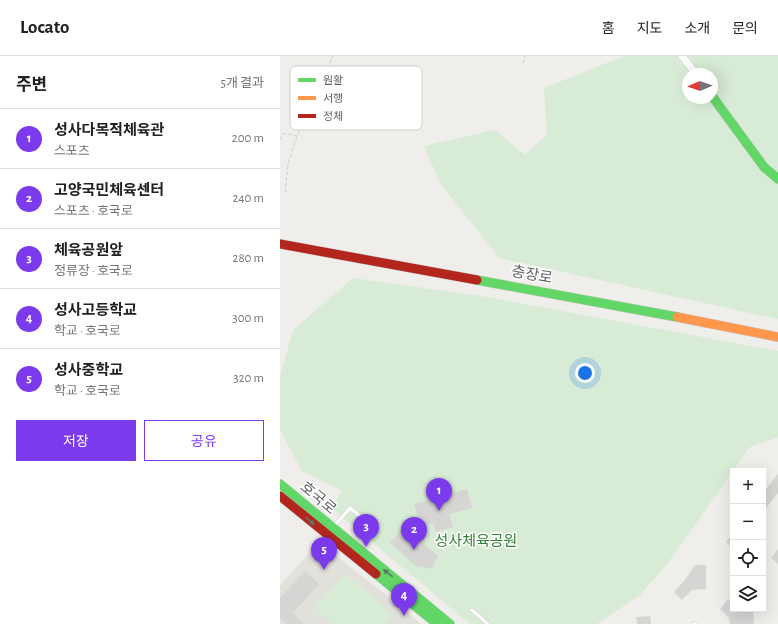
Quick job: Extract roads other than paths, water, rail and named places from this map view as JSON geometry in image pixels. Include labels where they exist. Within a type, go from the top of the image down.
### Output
[{"type":"main road","points":[[718,104],[764,168],[778,179]]},
{"type":"main road","name":"충장로","points":[[280,244],[628,306],[778,336]]},
{"type":"main road","name":"호국로","points":[[280,484],[331,532],[437,624]]},
{"type":"main road","name":"호국로","points":[[280,496],[331,532],[450,624]]},
{"type":"street","points":[[682,56],[691,68]]},
{"type":"lane","points":[[331,532],[350,508],[378,530]]},
{"type":"lane","points":[[472,610],[488,624]]},
{"type":"place","name":"성사다목적체육관","points":[[439,511]]},
{"type":"place","name":"체육공원앞","points":[[366,547]]},
{"type":"place","name":"고양국민체육센터","points":[[414,550]]},
{"type":"place","name":"성사중학교","points":[[324,570]]},
{"type":"place","name":"성사고등학교","points":[[404,616]]},
{"type":"park label","name":"성사체육공원","points":[[476,541]]}]
